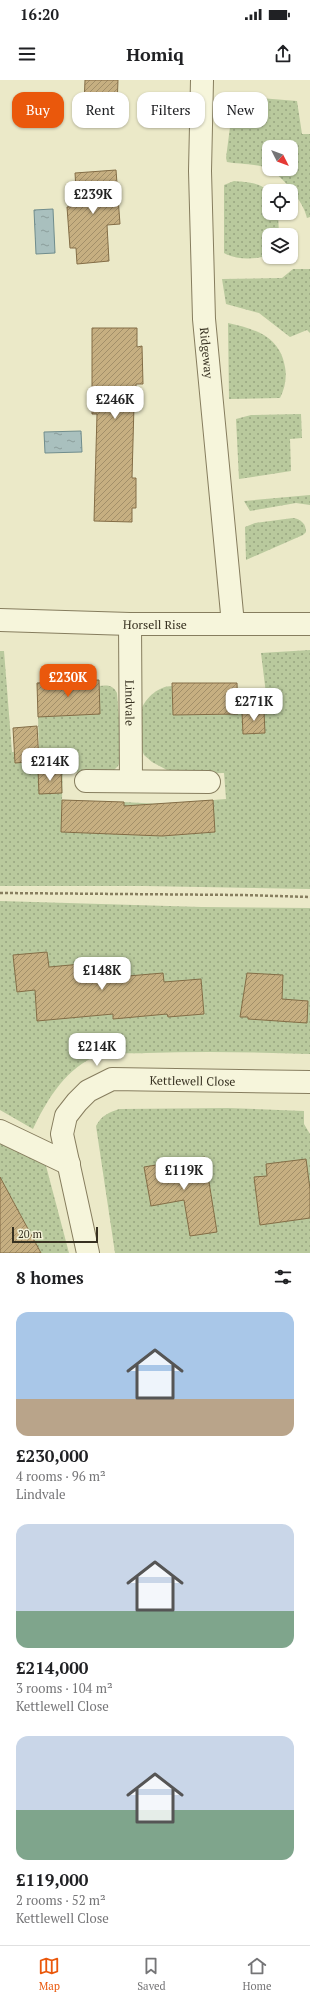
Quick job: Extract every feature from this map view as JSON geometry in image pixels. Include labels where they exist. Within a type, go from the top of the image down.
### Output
[{"type":"street","name":"Ridgeway","points":[[202,80],[200,172],[204,319],[233,624]]},
{"type":"street","name":"Horsell Rise","points":[[0,620],[130,624],[310,624]]},
{"type":"street","name":"Lindvale","points":[[130,624],[131,781]]},
{"type":"street","points":[[86,781],[209,782]]},
{"type":"street","name":"Kettlewell Close","points":[[88,1253],[62,1134],[66,1116],[88,1091],[112,1079],[310,1082]]},
{"type":"street","points":[[0,1131],[69,1164]]},
{"type":"path","points":[[0,894],[243,895],[310,897]]},
{"type":"green space","points":[[268,99],[297,101],[302,134],[310,134],[310,217],[307,218],[302,204],[298,198],[298,184],[286,184],[278,176],[298,176],[298,140],[262,140],[262,167],[227,162],[226,158],[230,128],[268,128]]},
{"type":"green space","points":[[234,181],[248,182],[262,187],[262,220],[278,220],[279,228],[262,228],[262,257],[240,258],[224,253],[224,185]]},
{"type":"green space","points":[[293,269],[310,269],[310,333],[307,330],[290,337],[259,313],[226,304],[222,279],[282,278]]},
{"type":"green space","points":[[228,323],[248,328],[265,336],[278,348],[285,367],[286,375],[280,398],[229,399]]},
{"type":"green space","points":[[301,414],[302,438],[290,439],[291,471],[239,479],[236,419],[251,415]]},
{"type":"green space","points":[[310,495],[310,505],[296,503],[250,511],[244,501]]},
{"type":"green space","points":[[293,518],[304,524],[306,532],[303,535],[246,560],[245,527],[255,523]]},
{"type":"green space","points":[[310,650],[310,889],[144,886],[0,886],[0,651],[4,651],[12,752],[39,750],[38,717],[99,686],[110,686],[114,688],[117,693],[122,758],[118,766],[112,772],[101,774],[70,772],[63,767],[61,832],[123,834],[124,802],[160,804],[162,836],[214,832],[213,800],[226,799],[224,773],[177,774],[152,762],[144,755],[141,747],[141,710],[146,701],[158,690],[167,686],[172,686],[173,715],[238,714],[242,712],[243,734],[265,733],[264,711],[268,710],[261,653]]},
{"type":"green space","points":[[0,901],[202,907],[310,908],[310,1054],[187,1052],[105,1054],[92,1058],[82,1064],[64,1079],[50,1098],[33,1129],[0,1110]]},
{"type":"green space","points":[[228,1108],[304,1111],[304,1124],[310,1134],[310,1253],[115,1253],[96,1126],[101,1119],[108,1113],[119,1109]]},
{"type":"green space","points":[[0,1142],[45,1162],[69,1253],[41,1253],[10,1195],[0,1200]]},
{"type":"water","points":[[53,209],[55,253],[36,254],[34,210]]},
{"type":"water","points":[[81,431],[82,452],[45,453],[44,432]]},
{"type":"building","points":[[85,80],[118,80],[118,92],[85,92]]},
{"type":"building","points":[[116,170],[120,224],[107,225],[109,261],[77,264],[76,248],[70,248],[67,207],[77,206],[75,173]]},
{"type":"building","points":[[92,328],[137,328],[137,347],[142,346],[143,384],[136,384],[136,405],[134,405],[132,478],[136,478],[136,508],[132,508],[132,522],[94,521],[97,414],[92,414]]},
{"type":"building","points":[[99,680],[100,714],[38,717],[37,683]]},
{"type":"building","points":[[172,683],[237,683],[238,714],[173,715]]},
{"type":"building","points":[[264,711],[265,733],[243,734],[242,712]]},
{"type":"building","points":[[37,726],[39,761],[15,763],[13,728]]},
{"type":"building","points":[[61,769],[62,793],[39,794],[38,770]]},
{"type":"building","points":[[62,800],[124,802],[124,806],[213,800],[215,832],[162,836],[61,832]]},
{"type":"building","points":[[47,952],[49,967],[103,962],[105,978],[163,973],[164,982],[201,979],[204,1014],[168,1017],[167,1014],[113,1019],[113,1014],[37,1021],[35,990],[17,992],[13,955]]},
{"type":"building","points":[[247,973],[283,975],[282,999],[308,1001],[307,1023],[248,1019],[248,1017],[240,1017]]},
{"type":"building","points":[[205,1157],[217,1232],[190,1236],[184,1200],[151,1206],[144,1167]]},
{"type":"building","points":[[306,1159],[310,1189],[310,1218],[260,1225],[254,1177],[267,1176],[266,1164]]},
{"type":"building","points":[[0,1177],[41,1253],[0,1253]]}]
